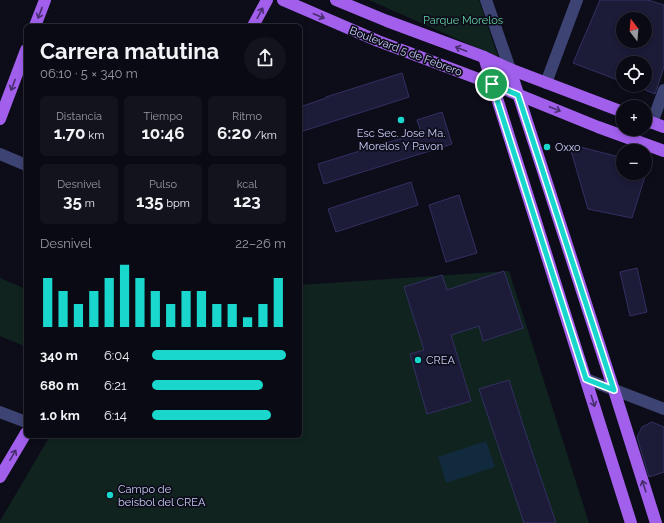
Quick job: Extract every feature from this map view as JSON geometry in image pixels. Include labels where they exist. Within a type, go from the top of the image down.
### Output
[{"type":"main road","points":[[36,24],[45,0]]},
{"type":"main road","points":[[254,24],[267,0]]},
{"type":"main road","name":"Boulevard 5 de Febrero","points":[[283,0],[378,41],[492,84],[598,127],[664,151]]},
{"type":"main road","name":"Boulevard 5 de Febrero","points":[[336,0],[616,109]]},
{"type":"main road","points":[[0,119],[24,55]]},
{"type":"main road","points":[[484,57],[631,523]]},
{"type":"main road","points":[[510,69],[656,523]]},
{"type":"main road","points":[[652,122],[664,127]]},
{"type":"main road","points":[[0,477],[24,436]]},
{"type":"street","points":[[486,0],[510,69]]},
{"type":"street","points":[[546,83],[577,0]]},
{"type":"street","points":[[652,113],[664,90]]},
{"type":"street","points":[[0,154],[24,164]]},
{"type":"street","points":[[586,379],[664,409]]},
{"type":"street","points":[[0,412],[24,421]]},
{"type":"green space","name":"Parque Morelos","points":[[369,0],[479,0],[498,57]]},
{"type":"green space","name":"CREA","points":[[509,271],[589,523],[0,523],[49,438],[302,438],[302,285]]},
{"type":"green space","points":[[0,278],[24,288],[24,346],[0,336]]},
{"type":"water","points":[[486,441],[495,467],[446,483],[438,457]]},
{"type":"building","points":[[600,0],[648,0],[664,5],[664,67],[655,94],[650,92],[652,92],[652,56],[616,56],[616,79],[573,63]]},
{"type":"building","points":[[402,73],[409,97],[302,131],[302,106],[326,97]]},
{"type":"building","points":[[442,112],[452,144],[324,184],[318,164],[421,132],[417,120]]},
{"type":"building","points":[[569,144],[616,156],[616,180],[644,180],[632,218],[588,209]]},
{"type":"building","points":[[411,182],[418,205],[336,232],[328,209]]},
{"type":"building","points":[[459,195],[477,253],[446,262],[429,205]]},
{"type":"building","points":[[637,268],[647,312],[630,316],[620,272]]},
{"type":"building","points":[[504,271],[523,328],[483,341],[479,326],[451,335],[471,401],[427,414],[410,354],[424,350],[404,287],[442,275],[447,290]]},
{"type":"building","points":[[509,380],[556,523],[524,523],[479,389]]},
{"type":"building","points":[[652,422],[664,427],[664,472],[649,477],[637,437],[642,427]]},
{"type":"place","name":"Esc Sec. Jose Ma. Morelos Y Pavon","points":[[401,120]]},
{"type":"place","name":"Oxxo","points":[[547,147]]},
{"type":"place","name":"CREA","points":[[418,360]]},
{"type":"place","name":"Campo de beisbol del CREA","points":[[110,495]]},
{"type":"route","points":[[492,84],[518,95],[614,390],[586,379],[492,84]]}]
